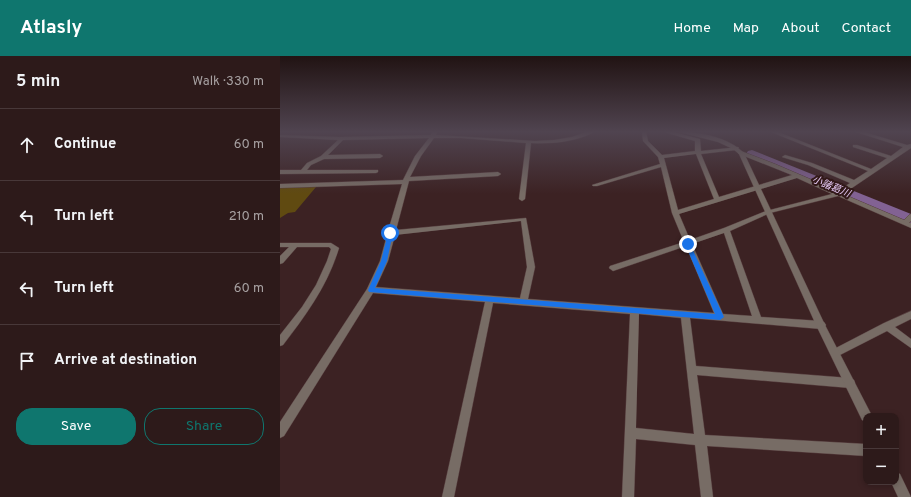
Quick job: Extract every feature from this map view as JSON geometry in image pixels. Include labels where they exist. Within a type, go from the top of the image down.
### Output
[{"type":"street","points":[[302,172],[310,164],[328,153]]},
{"type":"street","points":[[280,432],[371,290],[384,261],[390,233],[406,180],[420,153]]},
{"type":"street","points":[[522,199],[528,153]]},
{"type":"street","points":[[657,153],[661,157],[675,214],[720,317]]},
{"type":"street","points":[[698,153],[717,200]]},
{"type":"street","points":[[661,157],[707,153]]},
{"type":"street","points":[[740,153],[821,325],[865,413]]},
{"type":"street","points":[[743,153],[796,176],[841,192],[909,221]]},
{"type":"street","points":[[825,153],[872,171]]},
{"type":"street","points":[[875,153],[892,158]]},
{"type":"street","points":[[613,268],[688,244],[768,212],[841,192],[901,153]]},
{"type":"street","points":[[323,157],[380,156]]},
{"type":"street","points":[[785,157],[810,164],[855,183]]},
{"type":"street","points":[[595,185],[662,165]]},
{"type":"street","points":[[280,172],[376,171]]},
{"type":"street","points":[[280,186],[498,174]]},
{"type":"street","points":[[675,214],[796,176]]},
{"type":"street","points":[[390,233],[524,219],[531,267],[523,302]]},
{"type":"street","points":[[726,230],[758,320]]},
{"type":"street","points":[[280,245],[331,245],[335,248],[331,263],[314,294],[280,342]]},
{"type":"street","points":[[280,261],[295,245]]},
{"type":"street","points":[[371,290],[821,325]]},
{"type":"street","points":[[448,497],[490,299]]},
{"type":"street","points":[[628,497],[635,310]]},
{"type":"street","points":[[685,314],[707,497]]},
{"type":"street","points":[[835,354],[911,315]]},
{"type":"street","points":[[887,326],[911,344]]},
{"type":"street","points":[[692,370],[850,383]]},
{"type":"street","points":[[630,433],[700,440],[863,450]]},
{"type":"street","points":[[899,484],[906,497]]},
{"type":"shaded area","points":[[280,187],[316,187],[295,212],[288,213],[280,218]]},
{"type":"waterway","name":"小諸葛川","points":[[752,154],[911,220]]},
{"type":"route","points":[[390,233],[384,261],[371,290],[720,317],[688,244]]}]
